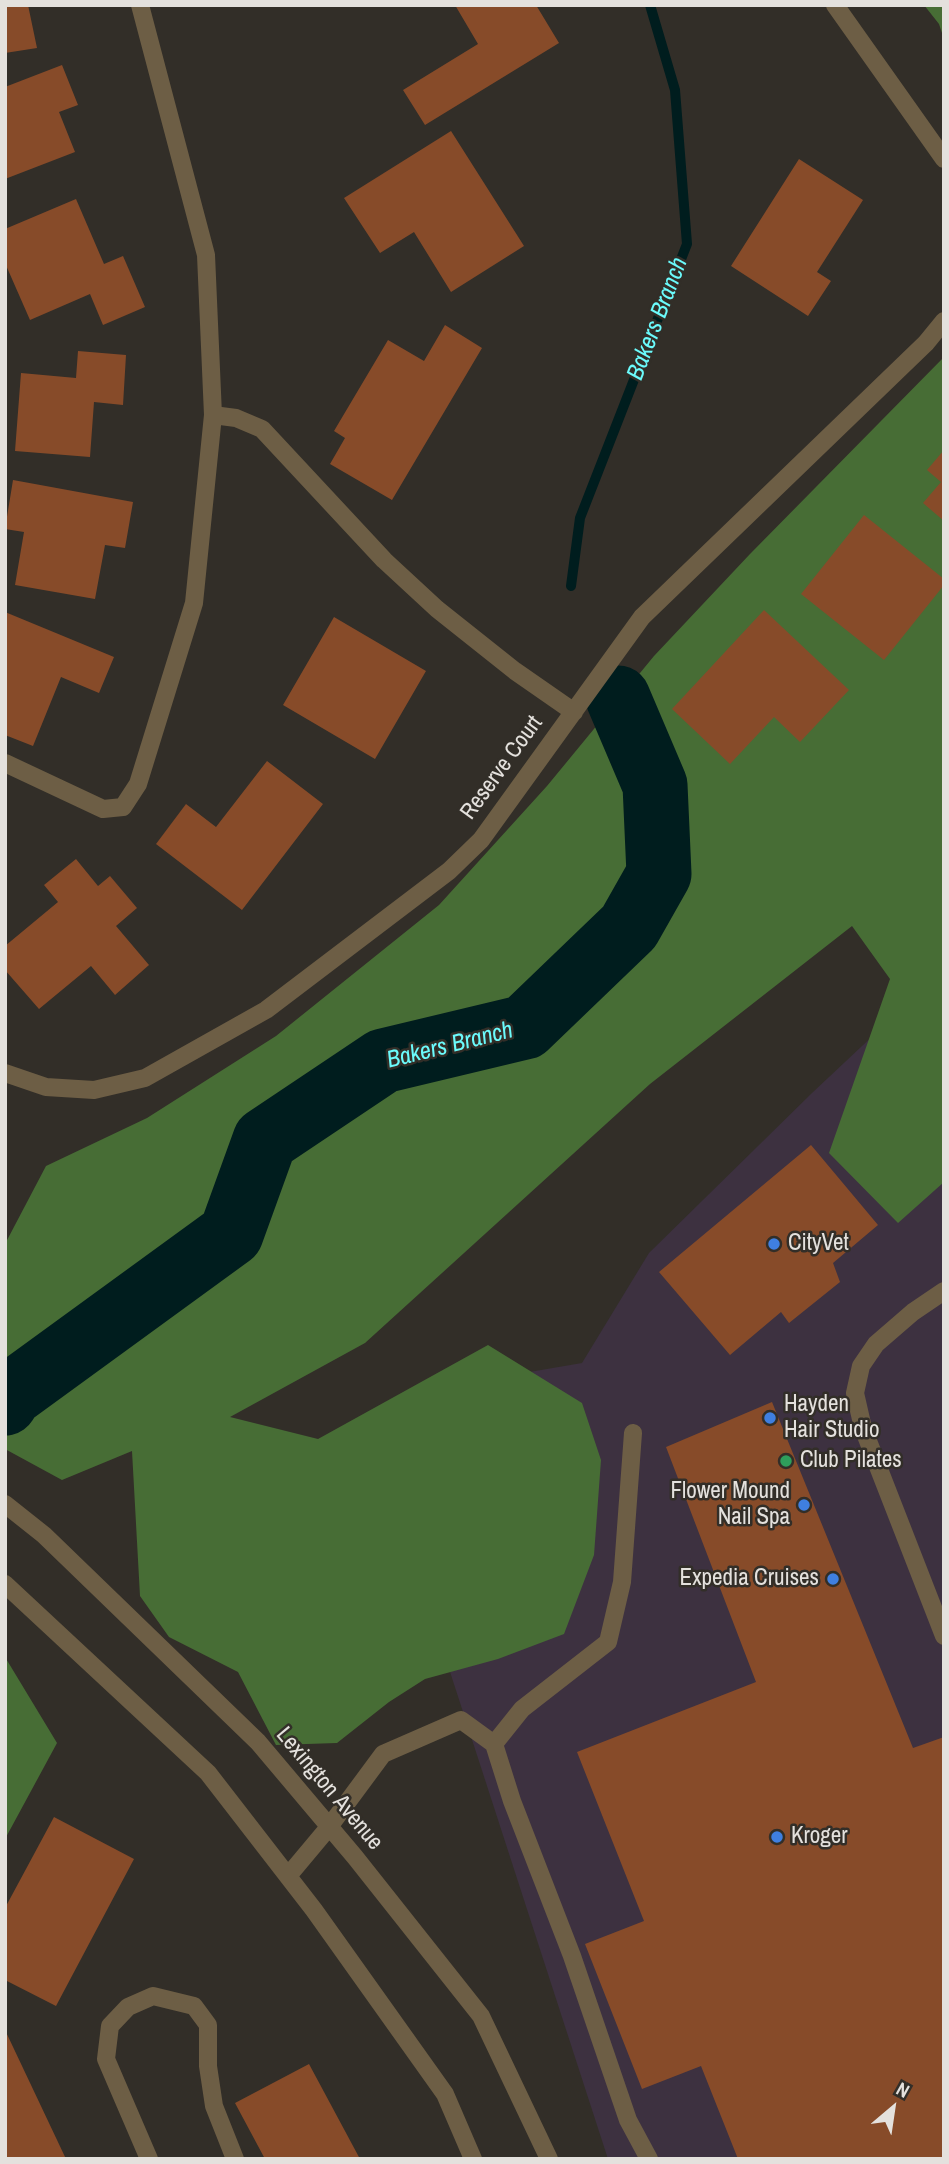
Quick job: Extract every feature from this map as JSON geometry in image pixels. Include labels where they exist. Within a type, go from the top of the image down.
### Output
[{"type":"street","points":[[5,763],[103,809],[123,807],[138,784],[194,603],[213,415],[206,255],[140,5]]},
{"type":"street","points":[[835,5],[944,159]]},
{"type":"street","name":"Reserve Court","points":[[5,1073],[46,1087],[94,1090],[145,1078],[266,1010],[449,871],[481,840],[642,617],[926,344],[944,321]]},
{"type":"street","points":[[213,415],[236,418],[262,429],[393,568],[437,609],[515,671],[574,712]]},
{"type":"street","points":[[944,1291],[913,1312],[876,1345],[861,1366],[855,1393],[863,1428],[944,1636]]},
{"type":"street","points":[[494,1744],[522,1709],[608,1642],[622,1582],[633,1433]]},
{"type":"street","name":"Lexington Avenue","points":[[5,1504],[44,1535],[258,1742],[330,1826],[481,2017],[549,2159]]},
{"type":"street","points":[[5,1584],[208,1773],[288,1876],[445,2094],[473,2159]]},
{"type":"street","points":[[288,1876],[330,1826],[383,1754],[461,1720],[494,1744],[512,1801],[572,1956],[628,2120],[649,2159]]},
{"type":"street","points":[[149,2159],[106,2060],[110,2026],[128,2007],[153,1996],[194,2006],[208,2025],[208,2066],[214,2106],[235,2159]]},
{"type":"shaded area","points":[[944,969],[944,2159],[608,2159],[417,1570],[448,1386],[582,1363],[649,1253],[812,1093]]},
{"type":"green space","points":[[924,5],[944,5],[944,39],[939,24]]},
{"type":"green space","points":[[944,357],[944,1182],[898,1223],[829,1153],[890,979],[852,926],[650,1084],[365,1343],[230,1417],[318,1439],[488,1345],[582,1403],[601,1460],[594,1555],[564,1634],[498,1659],[425,1679],[389,1702],[337,1743],[276,1745],[238,1672],[169,1637],[140,1596],[132,1451],[62,1480],[5,1449],[5,1244],[46,1166],[147,1118],[276,1036],[439,905],[547,786],[654,656],[750,554]]},
{"type":"green space","points":[[5,1657],[57,1743],[5,1839]]},
{"type":"building","points":[[5,5],[28,5],[37,48],[5,53]]},
{"type":"building","points":[[455,5],[536,5],[559,43],[425,125],[403,90],[478,44]]},
{"type":"building","points":[[62,65],[78,105],[59,112],[75,152],[5,179],[5,87]]},
{"type":"building","points":[[451,131],[524,246],[451,292],[414,232],[380,253],[344,198]]},
{"type":"building","points":[[799,159],[863,200],[817,272],[831,281],[808,316],[731,266]]},
{"type":"building","points":[[76,199],[104,264],[123,256],[145,307],[103,325],[90,294],[30,320],[5,263],[5,229]]},
{"type":"building","points":[[445,325],[482,348],[392,500],[330,464],[345,438],[334,431],[388,340],[424,361]]},
{"type":"building","points":[[78,351],[126,355],[123,405],[94,402],[90,457],[15,451],[21,373],[76,378]]},
{"type":"building","points":[[944,450],[944,521],[923,503],[941,482],[927,470]]},
{"type":"building","points":[[13,480],[133,502],[125,548],[105,545],[95,599],[15,585],[24,532],[5,529]]},
{"type":"building","points":[[864,515],[944,579],[944,585],[884,660],[801,594]]},
{"type":"building","points":[[764,610],[849,690],[800,742],[774,717],[730,764],[672,709]]},
{"type":"building","points":[[5,612],[114,657],[99,693],[61,677],[33,746],[5,735]]},
{"type":"building","points":[[334,617],[426,671],[375,759],[283,705]]},
{"type":"building","points":[[267,761],[323,804],[242,910],[156,844],[186,804],[216,827]]},
{"type":"building","points":[[76,859],[98,886],[110,876],[137,908],[116,926],[149,965],[115,995],[91,966],[39,1009],[5,970],[5,946],[58,902],[44,885]]},
{"type":"building","name":"CityVet","points":[[811,1145],[878,1225],[833,1263],[840,1282],[789,1323],[781,1312],[730,1355],[659,1272]]},
{"type":"building","name":"Kroger","points":[[772,1402],[913,1748],[944,1737],[944,2159],[738,2159],[701,2066],[642,2089],[585,1944],[644,1921],[577,1752],[756,1682],[666,1447]]},
{"type":"building","points":[[54,1817],[134,1859],[56,2006],[5,1980],[5,1908]]},
{"type":"building","points":[[5,2030],[66,2159],[5,2159]]},
{"type":"building","points":[[309,2064],[360,2159],[265,2159],[235,2103]]},
{"type":"waterway","name":"Bakers Branch","points":[[571,586],[580,518],[687,244],[675,90],[650,5]]},
{"type":"waterway","name":"Bakers Branch","points":[[5,1403],[10,1395],[231,1234],[265,1140],[383,1061],[525,1027],[629,927],[659,874],[655,785],[618,698]]},
{"type":"place","name":"CityVet","points":[[774,1244]]},
{"type":"place","name":"Hayden Hair Studio","points":[[770,1418]]},
{"type":"place","name":"Club Pilates","points":[[786,1461]]},
{"type":"place","name":"Flower Mound Nail Spa","points":[[804,1505]]},
{"type":"place","name":"Expedia Cruises","points":[[833,1579]]},
{"type":"place","name":"Kroger","points":[[777,1837]]}]
